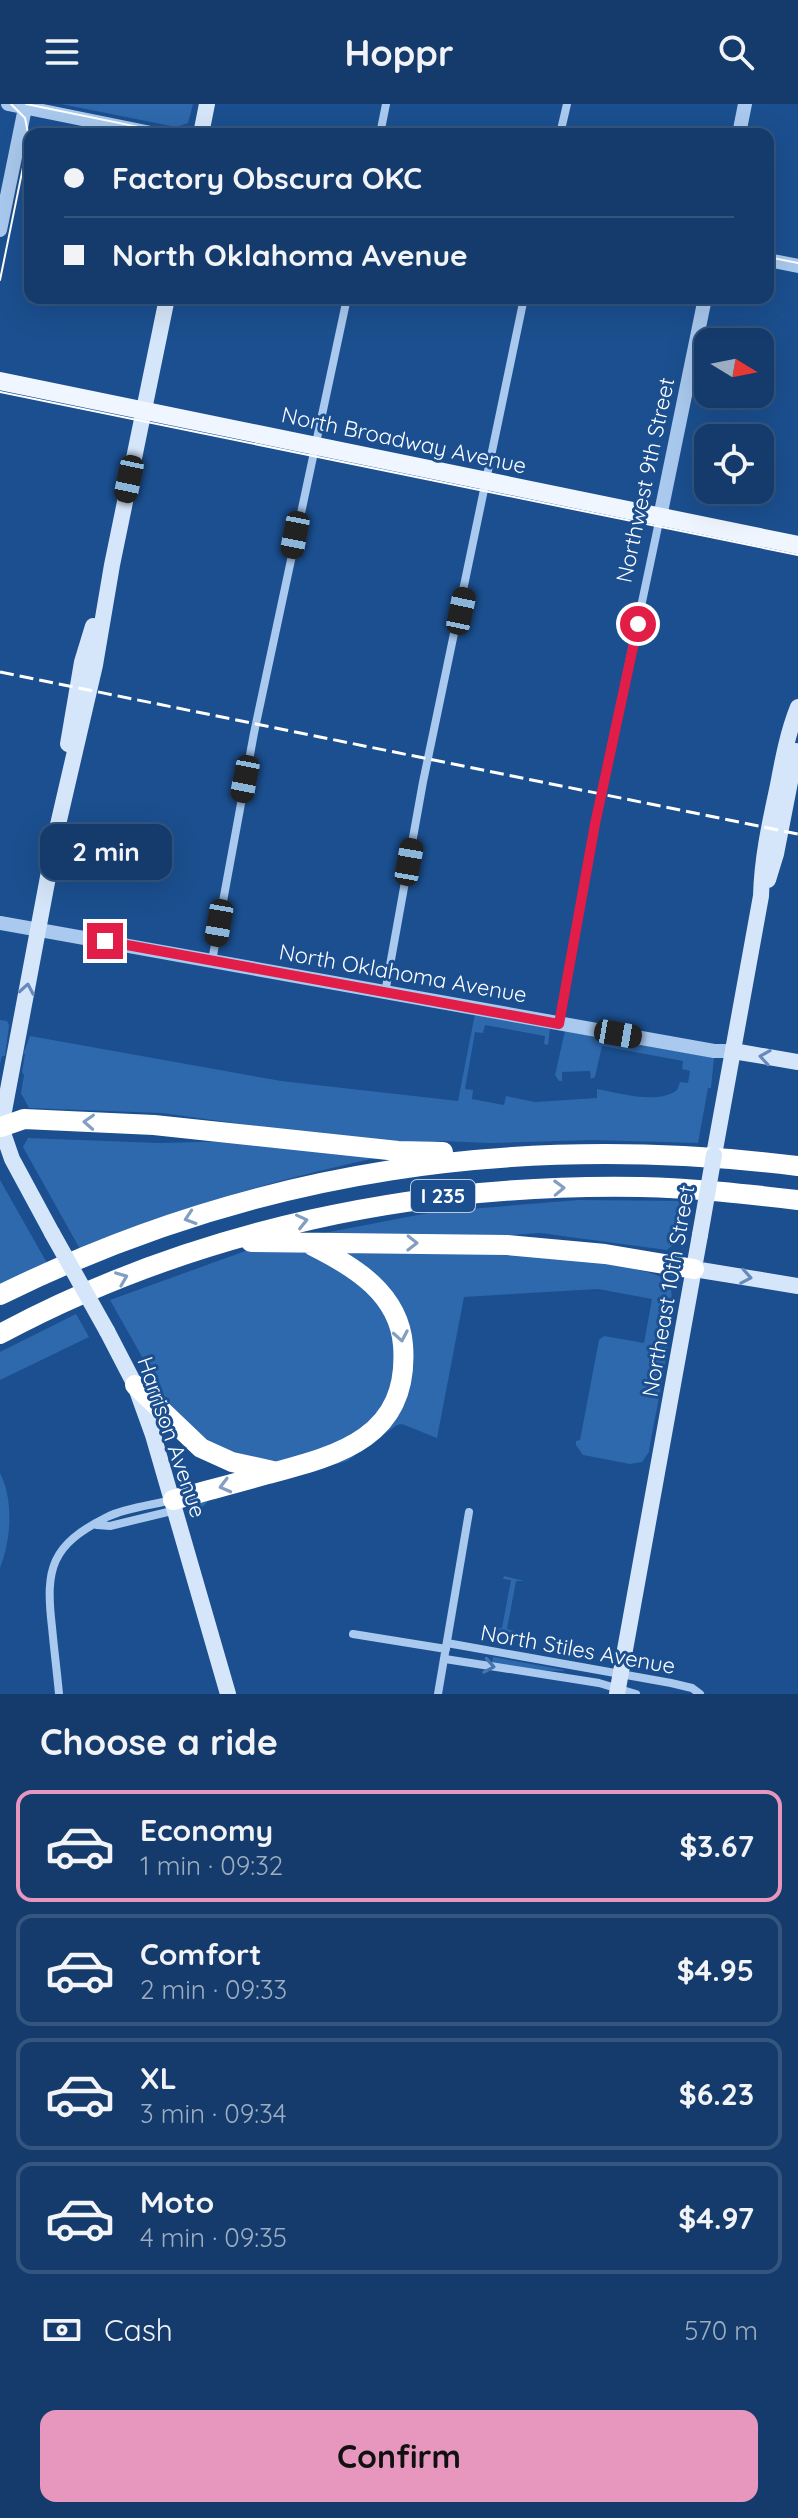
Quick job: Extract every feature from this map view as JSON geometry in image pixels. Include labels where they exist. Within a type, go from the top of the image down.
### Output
[{"type":"highway","points":[[0,1126],[24,1119],[139,1124],[398,1151],[535,1154]]},
{"type":"highway","name":"I 235","points":[[0,1295],[95,1251],[250,1199],[402,1168],[535,1154],[670,1154],[798,1166]]},
{"type":"highway","name":"I 235","points":[[0,1334],[66,1301],[124,1277],[285,1225],[365,1208],[453,1195],[523,1189],[645,1187],[798,1200]]},
{"type":"highway","points":[[227,1242],[507,1245],[605,1254],[694,1269]]},
{"type":"highway","points":[[174,1505],[344,1452],[370,1433],[393,1403],[404,1365],[402,1334],[389,1303],[362,1275],[306,1242]]},
{"type":"highway","points":[[135,1385],[201,1448],[232,1462],[276,1472]]},
{"type":"main road","points":[[202,128],[207,104]]},
{"type":"main road","points":[[0,1126],[89,664],[166,304]]},
{"type":"main road","name":"North Broadway Avenue","points":[[0,381],[798,545]]},
{"type":"main road","name":"Northeast 10th Street","points":[[619,1686],[761,896],[762,863],[790,727],[798,707]]},
{"type":"main road","name":"Northeast 10th Street","points":[[761,896],[773,867],[798,740]]},
{"type":"main road","name":"North Oklahoma Avenue","points":[[733,1051],[798,1062]]},
{"type":"main road","name":"Harrison Avenue","points":[[0,1126],[6,1157],[52,1233],[135,1385],[174,1505],[228,1693]]},
{"type":"main road","points":[[694,1269],[798,1286]]},
{"type":"street","points":[[8,104],[126,128]]},
{"type":"street","points":[[381,128],[386,104]]},
{"type":"street","points":[[561,128],[567,104]]},
{"type":"street","points":[[740,128],[745,104]]},
{"type":"street","points":[[0,230],[25,108]]},
{"type":"street","points":[[774,261],[798,266]]},
{"type":"street","points":[[212,961],[254,733],[346,304]]},
{"type":"street","points":[[385,993],[423,782],[523,304]]},
{"type":"street","name":"Northwest 9th Street","points":[[559,1024],[598,811],[704,304]]},
{"type":"street","name":"North Oklahoma Avenue","points":[[0,923],[559,1024],[714,1051],[733,1051]]},
{"type":"street","points":[[59,1694],[49,1599],[51,1572],[58,1555],[69,1542],[107,1517],[174,1505]]},
{"type":"street","points":[[438,1694],[469,1512]]},
{"type":"street","name":"North Stiles Avenue","points":[[353,1634],[619,1686],[636,1694]]},
{"type":"street","name":"North Stiles Avenue","points":[[446,1650],[599,1683],[692,1688],[700,1694]]},
{"type":"shaded area","points":[[61,104],[193,104],[188,123],[176,127]]},
{"type":"shaded area","points":[[475,1014],[550,1029],[548,1045],[544,1044],[545,1036],[485,1025],[483,1033],[475,1032],[465,1089],[473,1090],[472,1099],[504,1105],[506,1096],[535,1102],[597,1098],[597,1089],[638,1097],[659,1097],[677,1090],[680,1082],[688,1083],[690,1071],[682,1069],[683,1061],[602,1046],[595,1077],[591,1079],[590,1071],[562,1072],[562,1081],[559,1081],[555,1075],[565,1031],[714,1058],[711,1088],[708,1088],[698,1143],[442,1141],[400,1146],[162,1113],[29,1108],[21,1093],[23,1054],[30,1036],[281,1081],[458,1101]]},
{"type":"shaded area","points":[[0,1020],[7,1021],[9,1025],[5,1056],[2,1056],[0,1064]]},
{"type":"shaded area","points":[[28,1138],[159,1143],[243,1141],[384,1156],[230,1195],[80,1249],[23,1147]]},
{"type":"shaded area","points":[[0,1180],[47,1263],[0,1287]]},
{"type":"shaded area","points":[[578,1200],[687,1201],[680,1239],[667,1250],[540,1233],[455,1239],[319,1234],[433,1212]]},
{"type":"shaded area","points":[[251,1249],[293,1250],[312,1254],[331,1262],[380,1300],[398,1349],[391,1393],[362,1433],[290,1460],[268,1463],[221,1453],[176,1417],[110,1300]]},
{"type":"shaded area","points":[[478,1249],[608,1264],[669,1281],[672,1294],[665,1363],[649,1452],[642,1462],[630,1464],[583,1455],[576,1441],[580,1440],[599,1340],[604,1336],[644,1343],[652,1299],[598,1289],[464,1297],[437,1438],[402,1424],[397,1425],[347,1461],[209,1500],[200,1510],[197,1499],[364,1446],[409,1346],[338,1253]]},
{"type":"shaded area","points":[[76,1314],[89,1337],[0,1380],[0,1352]]},
{"type":"shaded area","points":[[0,1473],[7,1495],[9,1520],[7,1545],[0,1568]]},
{"type":"shaded area","points":[[504,1576],[524,1581],[516,1581],[507,1629],[514,1631],[514,1634],[494,1629],[502,1628],[511,1580],[503,1579]]},
{"type":"shaded area","points":[[493,1657],[564,1670],[564,1671],[492,1663]]},
{"type":"tram line","points":[[11,104],[25,118],[27,128]]},
{"type":"tram line","points":[[26,104],[144,128]]},
{"type":"tram line","points":[[0,280],[24,162]]},
{"type":"tram line","points":[[774,258],[798,263]]},
{"type":"tram line","points":[[0,392],[798,555]]},
{"type":"railway","points":[[0,672],[798,834]]},
{"type":"route","points":[[105,941],[559,1024],[595,824],[638,624]]}]
